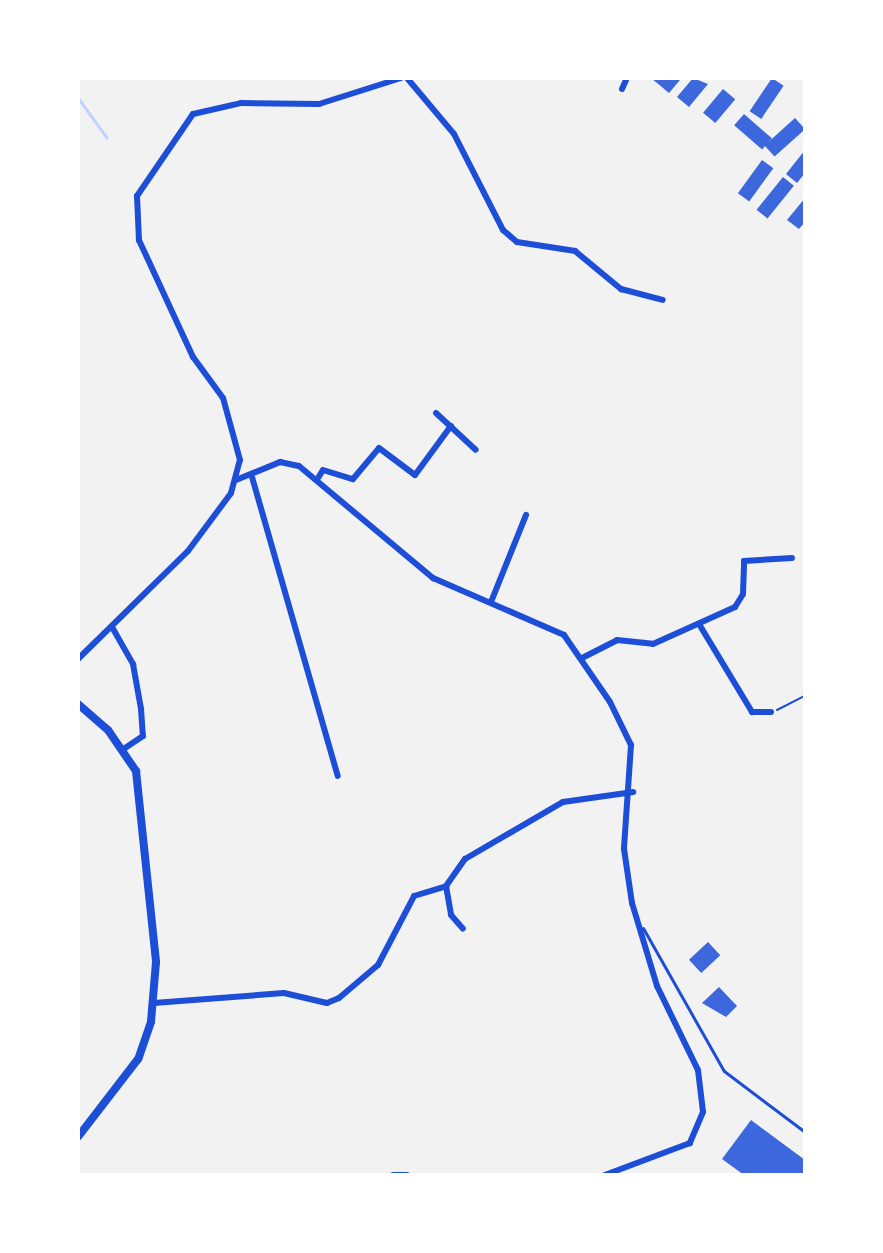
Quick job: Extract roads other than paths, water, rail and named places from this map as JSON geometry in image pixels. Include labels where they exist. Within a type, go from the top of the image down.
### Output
[{"type":"street","points":[[78,659],[188,551],[236,480],[231,414],[193,357],[139,240],[137,196],[193,114],[241,103],[319,104],[401,78]]},
{"type":"street","points":[[407,78],[454,134],[503,230],[517,242],[575,251],[621,289],[663,300]]},
{"type":"street","points":[[622,89],[627,78]]},
{"type":"street","points":[[436,413],[476,450]]},
{"type":"street","points":[[318,478],[323,470],[353,479],[379,448],[415,475],[451,426]]},
{"type":"street","points":[[236,480],[252,477],[280,462],[318,478],[433,578],[564,635],[584,657],[631,745],[633,792],[624,849],[657,986],[698,1070],[703,1112],[690,1143],[605,1175]]},
{"type":"street","points":[[252,477],[338,776]]},
{"type":"street","points":[[491,602],[526,515]]},
{"type":"street","points":[[584,657],[617,640],[653,644],[735,607],[743,594],[744,561],[792,558]]},
{"type":"street","points":[[699,624],[752,712],[771,712]]},
{"type":"street","points":[[112,627],[133,664],[141,709],[143,736],[124,749]]},
{"type":"street","points":[[78,704],[124,749],[136,771],[146,830],[154,1003],[129,1076],[78,1137]]},
{"type":"street","points":[[154,1003],[284,993],[327,1003],[378,965],[414,896],[446,886],[465,859],[563,802],[633,792]]},
{"type":"street","points":[[446,886],[451,915],[463,929]]},
{"type":"street","points":[[393,1175],[407,1175]]},
{"type":"lane","points":[[643,928],[724,1071],[805,1132]]},
{"type":"waterway","points":[[78,98],[107,138]]}]
